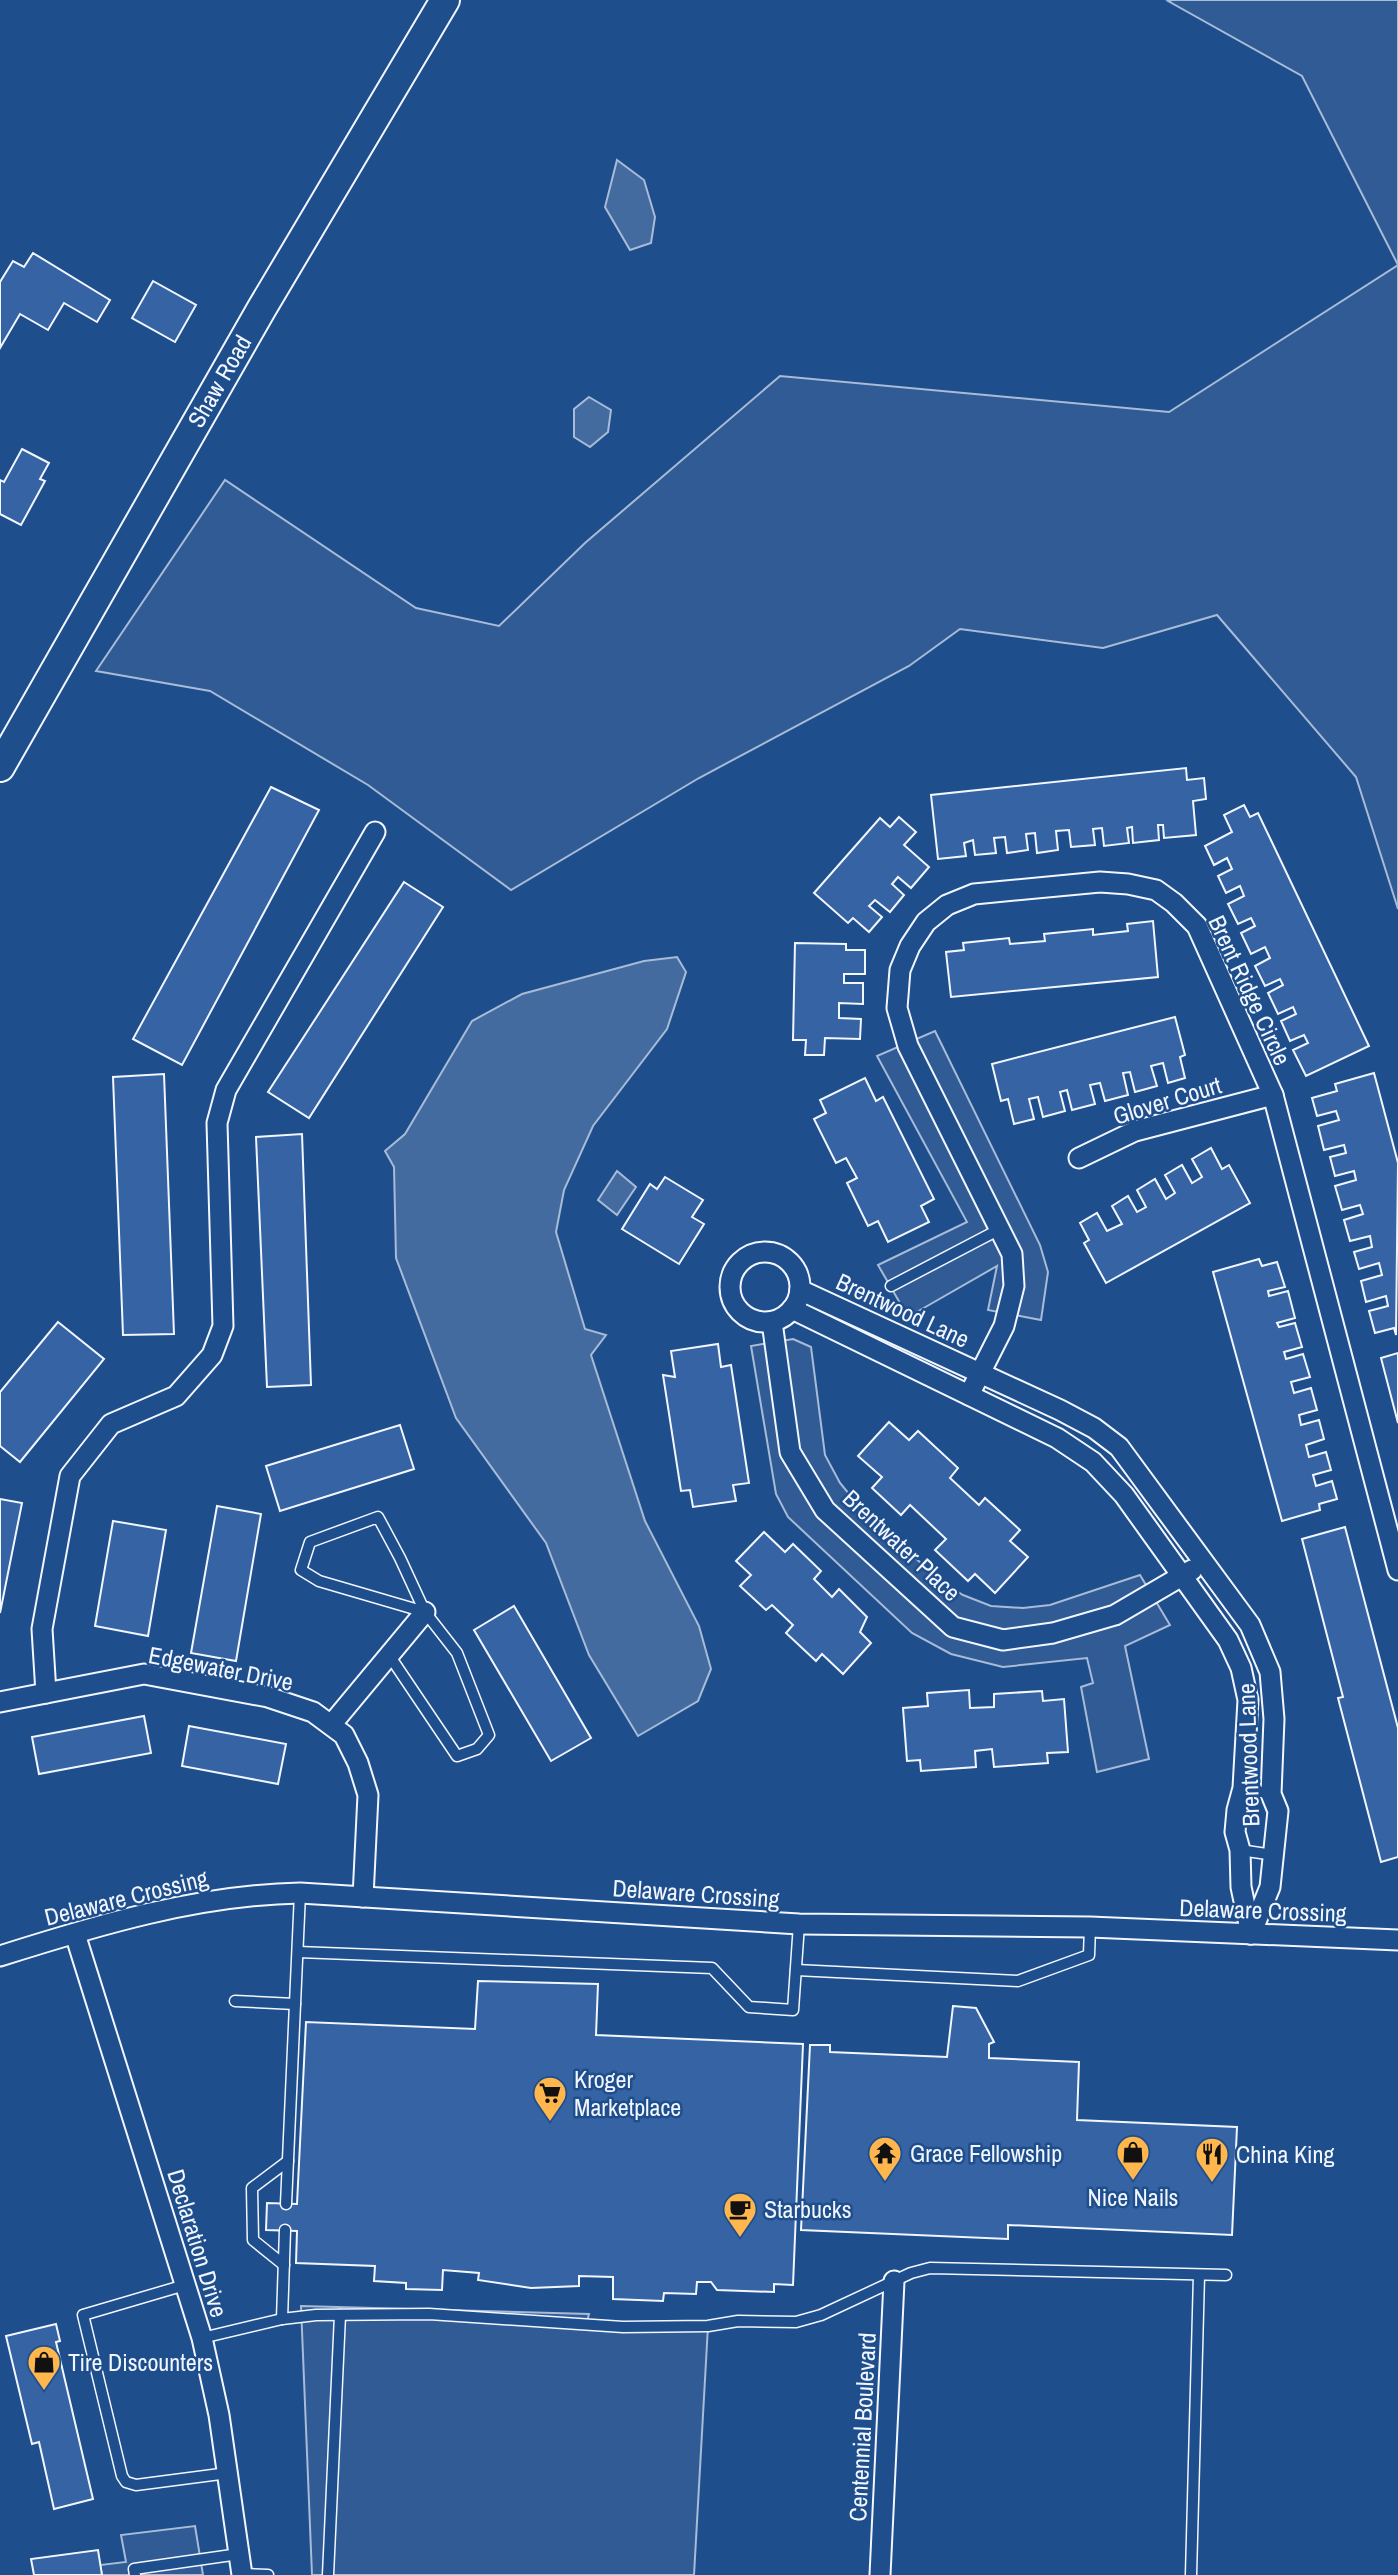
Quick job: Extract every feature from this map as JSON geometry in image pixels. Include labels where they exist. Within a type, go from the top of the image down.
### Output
[{"type":"main road","name":"Shaw Road","points":[[0,767],[235,354],[445,0]]},
{"type":"street","points":[[46,1693],[42,1629],[70,1476],[111,1424],[176,1396],[212,1355],[223,1326],[217,1123],[226,1090],[375,832]]},
{"type":"street","name":"Brent Ridge Circle","points":[[969,1395],[1004,1326],[1014,1286],[1012,1254],[908,1046],[897,1008],[900,971],[909,946],[926,922],[947,905],[974,894],[1100,882],[1156,890],[1174,903],[1197,926],[1273,1095],[1398,1570]]},
{"type":"street","name":"Glover Court","points":[[1079,1158],[1135,1131],[1273,1095]]},
{"type":"street","points":[[766,1252],[785,1259],[793,1267],[800,1290],[792,1309],[772,1322],[748,1318],[733,1302],[730,1290],[731,1278],[743,1260],[766,1252]]},
{"type":"street","name":"Brentwood Lane","points":[[800,1290],[1094,1428],[1119,1447],[1250,1625],[1270,1672],[1274,1719],[1272,1794],[1278,1811],[1270,1887],[1251,1934]]},
{"type":"street","name":"Brentwood Lane","points":[[792,1309],[1057,1438],[1093,1462],[1124,1496],[1184,1577],[1228,1640],[1241,1668],[1248,1700],[1243,1788],[1235,1832],[1240,1850],[1241,1887],[1251,1934]]},
{"type":"street","name":"Brentwater Place","points":[[772,1322],[790,1452],[825,1510],[953,1627],[1003,1640],[1053,1633],[1115,1615],[1184,1577],[1203,1560]]},
{"type":"street","points":[[331,1725],[425,1612]]},
{"type":"street","name":"Edgewater Drive","points":[[0,1702],[144,1674],[268,1697],[313,1712],[344,1734],[358,1763],[368,1795],[363,1897]]},
{"type":"street","name":"Delaware Crossing","points":[[0,1956],[167,1908],[229,1897],[300,1893],[799,1924],[1090,1927],[1398,1940]]},
{"type":"street","name":"Declaration Drive","points":[[75,1934],[202,2338],[219,2415],[242,2574]]},
{"type":"street","name":"Centennial Boulevard","points":[[880,2575],[894,2281]]},
{"type":"lane","points":[[891,1286],[1000,1229]]},
{"type":"lane","points":[[389,1655],[457,1756],[477,1749],[489,1735],[457,1653],[425,1612],[378,1517],[310,1542],[301,1570],[319,1581],[425,1612]]},
{"type":"lane","points":[[1243,1788],[1272,1794]]},
{"type":"lane","points":[[1240,1850],[1274,1855]]},
{"type":"lane","points":[[286,2204],[300,1893]]},
{"type":"lane","points":[[298,1952],[712,1968],[749,2007],[793,2010],[799,1924]]},
{"type":"lane","points":[[796,1970],[1018,1981],[1089,1955],[1090,1927]]},
{"type":"lane","points":[[235,2001],[295,2004]]},
{"type":"lane","points":[[285,2264],[253,2240],[252,2188],[288,2161]]},
{"type":"lane","points":[[282,2319],[285,2230]]},
{"type":"lane","points":[[202,2338],[282,2319],[316,2315],[429,2315],[623,2327],[708,2326],[738,2321],[796,2322],[821,2315],[911,2273],[930,2268],[1226,2275]]},
{"type":"lane","points":[[1191,2575],[1199,2275]]},
{"type":"lane","points":[[185,2285],[83,2315],[122,2476],[126,2483],[136,2485],[228,2473]]},
{"type":"lane","points":[[327,2575],[340,2315]]},
{"type":"lane","points":[[135,2575],[134,2569],[239,2554]]},
{"type":"lane","points":[[242,2574],[268,2575]]},
{"type":"shaded area","points":[[1398,0],[1398,265],[1302,76],[1168,1]]},
{"type":"shaded area","points":[[617,160],[644,180],[655,217],[651,243],[630,250],[605,207]]},
{"type":"shaded area","points":[[1398,265],[1398,909],[1356,777],[1217,615],[1103,648],[960,629],[909,666],[699,778],[511,890],[368,785],[210,691],[96,671],[225,480],[416,608],[499,626],[585,543],[780,376],[1169,412]]},
{"type":"shaded area","points":[[589,397],[611,410],[608,432],[590,447],[574,437],[574,409]]},
{"type":"shaded area","points":[[677,957],[686,972],[667,1029],[593,1126],[564,1190],[556,1232],[585,1329],[606,1335],[591,1355],[645,1521],[699,1626],[711,1669],[698,1701],[638,1736],[589,1655],[546,1543],[456,1418],[396,1258],[394,1167],[385,1151],[405,1134],[472,1021],[522,994],[644,961]]},
{"type":"shaded area","points":[[935,1031],[1040,1245],[1048,1272],[1041,1320],[988,1310],[997,1266],[908,1317],[878,1265],[967,1222],[877,1056]]},
{"type":"shaded area","points":[[617,1171],[636,1187],[617,1215],[598,1200]]},
{"type":"shaded area","points":[[793,1339],[811,1347],[825,1455],[840,1483],[863,1511],[942,1582],[963,1595],[991,1606],[1023,1608],[1050,1605],[1140,1575],[1170,1625],[1125,1646],[1149,1759],[1097,1772],[1081,1687],[1093,1683],[1087,1658],[1003,1667],[951,1654],[912,1633],[788,1517],[776,1494],[751,1346]]},
{"type":"shaded area","points":[[301,2306],[589,2314],[586,2325],[708,2326],[694,2575],[312,2575]]},
{"type":"shaded area","points":[[195,2526],[203,2575],[102,2575],[100,2565],[126,2562],[121,2535]]},
{"type":"building","points":[[33,253],[110,300],[97,322],[64,303],[48,330],[20,314],[0,348],[0,282],[13,261],[24,267]]},
{"type":"building","points":[[153,281],[196,305],[175,342],[132,318]]},
{"type":"building","points":[[22,449],[49,463],[40,479],[45,481],[21,525],[0,514],[0,480],[4,482]]},
{"type":"building","points":[[1186,768],[1187,780],[1204,778],[1206,799],[1193,801],[1196,835],[1164,838],[1163,825],[1158,825],[1159,840],[1133,843],[1132,827],[1127,828],[1129,843],[1104,846],[1102,828],[1093,829],[1095,845],[1071,847],[1069,830],[1056,831],[1058,850],[1037,853],[1035,833],[1026,834],[1028,850],[1007,853],[1005,837],[994,838],[996,853],[975,855],[973,840],[964,843],[966,856],[938,859],[931,795]]},
{"type":"building","points":[[271,787],[319,810],[182,1065],[133,1039]]},
{"type":"building","points":[[1244,805],[1250,817],[1258,813],[1369,1046],[1306,1076],[1293,1050],[1308,1043],[1304,1035],[1290,1041],[1281,1021],[1296,1014],[1293,1007],[1278,1014],[1268,993],[1283,985],[1280,979],[1265,986],[1255,966],[1270,958],[1265,947],[1251,954],[1241,933],[1255,926],[1251,918],[1238,924],[1228,904],[1244,896],[1240,886],[1226,893],[1218,876],[1232,869],[1227,858],[1214,865],[1205,846],[1232,832],[1224,815]]},
{"type":"building","points":[[899,817],[916,832],[904,845],[929,867],[911,888],[898,877],[892,884],[904,895],[890,912],[875,900],[869,906],[882,917],[869,932],[853,918],[848,923],[814,893],[880,818],[890,827]]},
{"type":"building","points":[[404,882],[443,907],[309,1118],[268,1092]]},
{"type":"building","points":[[1153,921],[1158,977],[951,997],[946,952],[964,950],[963,943],[1009,938],[1010,944],[1045,941],[1044,934],[1093,929],[1093,935],[1128,931],[1127,924]]},
{"type":"building","points":[[795,943],[846,944],[846,950],[865,950],[865,974],[844,974],[844,983],[863,983],[863,1004],[839,1003],[839,1018],[861,1019],[860,1039],[825,1038],[824,1055],[805,1055],[806,1040],[793,1040]]},
{"type":"building","points":[[1175,1017],[1185,1055],[1180,1057],[1185,1078],[1168,1083],[1163,1063],[1151,1066],[1157,1086],[1135,1092],[1130,1072],[1123,1073],[1128,1095],[1105,1101],[1100,1083],[1090,1085],[1095,1104],[1072,1110],[1067,1090],[1060,1092],[1065,1111],[1043,1117],[1038,1097],[1029,1099],[1034,1119],[1014,1124],[1008,1099],[1001,1101],[992,1064]]},
{"type":"building","points":[[1374,1073],[1398,1163],[1396,1335],[1394,1328],[1375,1333],[1369,1311],[1388,1306],[1386,1296],[1366,1302],[1361,1281],[1382,1275],[1379,1263],[1359,1269],[1354,1252],[1372,1247],[1370,1236],[1350,1241],[1344,1220],[1363,1214],[1360,1205],[1342,1210],[1335,1186],[1356,1180],[1354,1171],[1335,1176],[1330,1157],[1346,1153],[1344,1145],[1324,1150],[1318,1126],[1339,1120],[1336,1111],[1317,1116],[1312,1098],[1337,1091],[1335,1084]]},
{"type":"building","points":[[164,1074],[174,1334],[123,1335],[113,1077]]},
{"type":"building","points":[[865,1078],[876,1101],[883,1097],[934,1199],[921,1206],[929,1222],[888,1242],[878,1221],[868,1226],[847,1183],[857,1178],[846,1158],[836,1163],[814,1119],[826,1113],[820,1100]]},
{"type":"building","points":[[302,1134],[311,1385],[267,1387],[256,1137]]},
{"type":"building","points":[[1211,1148],[1222,1169],[1229,1165],[1250,1203],[1106,1283],[1084,1243],[1089,1240],[1080,1223],[1097,1213],[1107,1231],[1122,1224],[1112,1206],[1128,1196],[1137,1212],[1146,1207],[1137,1190],[1155,1179],[1166,1199],[1175,1193],[1165,1175],[1182,1165],[1192,1183],[1202,1177],[1192,1159]]},
{"type":"building","points":[[665,1177],[703,1200],[692,1217],[704,1224],[679,1264],[622,1229],[650,1184],[657,1189]]},
{"type":"building","points":[[1259,1259],[1262,1266],[1277,1262],[1285,1287],[1268,1291],[1269,1296],[1288,1291],[1295,1318],[1277,1323],[1279,1327],[1295,1323],[1302,1347],[1284,1352],[1286,1359],[1303,1354],[1310,1377],[1291,1382],[1294,1393],[1311,1388],[1317,1410],[1299,1415],[1301,1425],[1319,1420],[1324,1439],[1306,1445],[1309,1457],[1326,1452],[1331,1470],[1313,1475],[1316,1486],[1332,1481],[1337,1499],[1319,1504],[1320,1510],[1282,1521],[1213,1272]]},
{"type":"building","points":[[58,1322],[104,1359],[20,1462],[0,1446],[0,1392]]},
{"type":"building","points":[[718,1344],[721,1367],[731,1365],[749,1483],[733,1485],[736,1501],[693,1507],[690,1490],[681,1491],[663,1375],[675,1377],[671,1351]]},
{"type":"building","points":[[1398,1353],[1398,1423],[1381,1358]]},
{"type":"building","points":[[889,1422],[909,1440],[918,1431],[958,1468],[950,1478],[979,1505],[985,1498],[1020,1530],[1010,1541],[1028,1557],[995,1593],[975,1574],[968,1581],[935,1550],[946,1539],[910,1505],[901,1515],[872,1488],[882,1477],[858,1456]]},
{"type":"building","points":[[400,1425],[414,1469],[280,1511],[266,1466]]},
{"type":"building","points":[[0,1499],[22,1503],[0,1613]]},
{"type":"building","points":[[217,1506],[261,1514],[236,1661],[191,1653]]},
{"type":"building","points":[[113,1521],[166,1530],[148,1636],[95,1626]]},
{"type":"building","points":[[1345,1527],[1398,1728],[1398,1857],[1381,1862],[1338,1698],[1343,1697],[1302,1539]]},
{"type":"building","points":[[764,1532],[785,1552],[793,1544],[821,1571],[814,1579],[832,1597],[839,1589],[867,1617],[860,1632],[871,1643],[843,1674],[822,1654],[816,1661],[786,1633],[793,1625],[772,1605],[766,1610],[740,1586],[751,1575],[736,1561]]},
{"type":"building","points":[[514,1606],[591,1738],[551,1761],[474,1630]]},
{"type":"building","points":[[969,1690],[970,1708],[994,1707],[994,1694],[1042,1691],[1043,1701],[1064,1699],[1068,1752],[1047,1753],[1048,1763],[994,1767],[992,1749],[975,1751],[976,1767],[921,1771],[920,1760],[907,1761],[903,1708],[928,1706],[927,1693]]},
{"type":"building","points":[[144,1716],[151,1753],[39,1774],[32,1737]]},
{"type":"building","points":[[189,1726],[286,1744],[278,1784],[182,1766]]},
{"type":"building","name":"Kroger Marketplace","points":[[478,1981],[598,1984],[596,2035],[803,2044],[793,2285],[774,2284],[774,2292],[717,2290],[711,2282],[697,2282],[696,2294],[664,2293],[663,2301],[613,2299],[613,2277],[579,2276],[579,2286],[531,2288],[478,2280],[479,2273],[443,2270],[442,2290],[406,2289],[406,2283],[374,2281],[375,2266],[296,2263],[297,2231],[266,2230],[267,2203],[297,2204],[306,2022],[475,2029]]},
{"type":"building","points":[[953,2006],[976,2008],[994,2042],[989,2044],[989,2058],[1079,2062],[1077,2120],[1237,2127],[1232,2235],[1008,2225],[1008,2239],[801,2230],[810,2045],[830,2045],[830,2052],[947,2057]]},
{"type":"building","name":"Tire Discounters","points":[[56,2324],[60,2341],[56,2342],[93,2499],[54,2509],[39,2442],[32,2444],[6,2336]]},
{"type":"building","points":[[98,2550],[102,2575],[34,2575],[31,2559]]},
{"type":"place","name":"Kroger Marketplace","points":[[550,2123]]},
{"type":"place","name":"Nice Nails","points":[[1133,2182]]},
{"type":"place","name":"Grace Fellowship","points":[[885,2183]]},
{"type":"place","name":"China King","points":[[1212,2184]]},
{"type":"place","name":"Starbucks","points":[[740,2239]]},
{"type":"place","name":"Tire Discounters","points":[[44,2392]]}]
